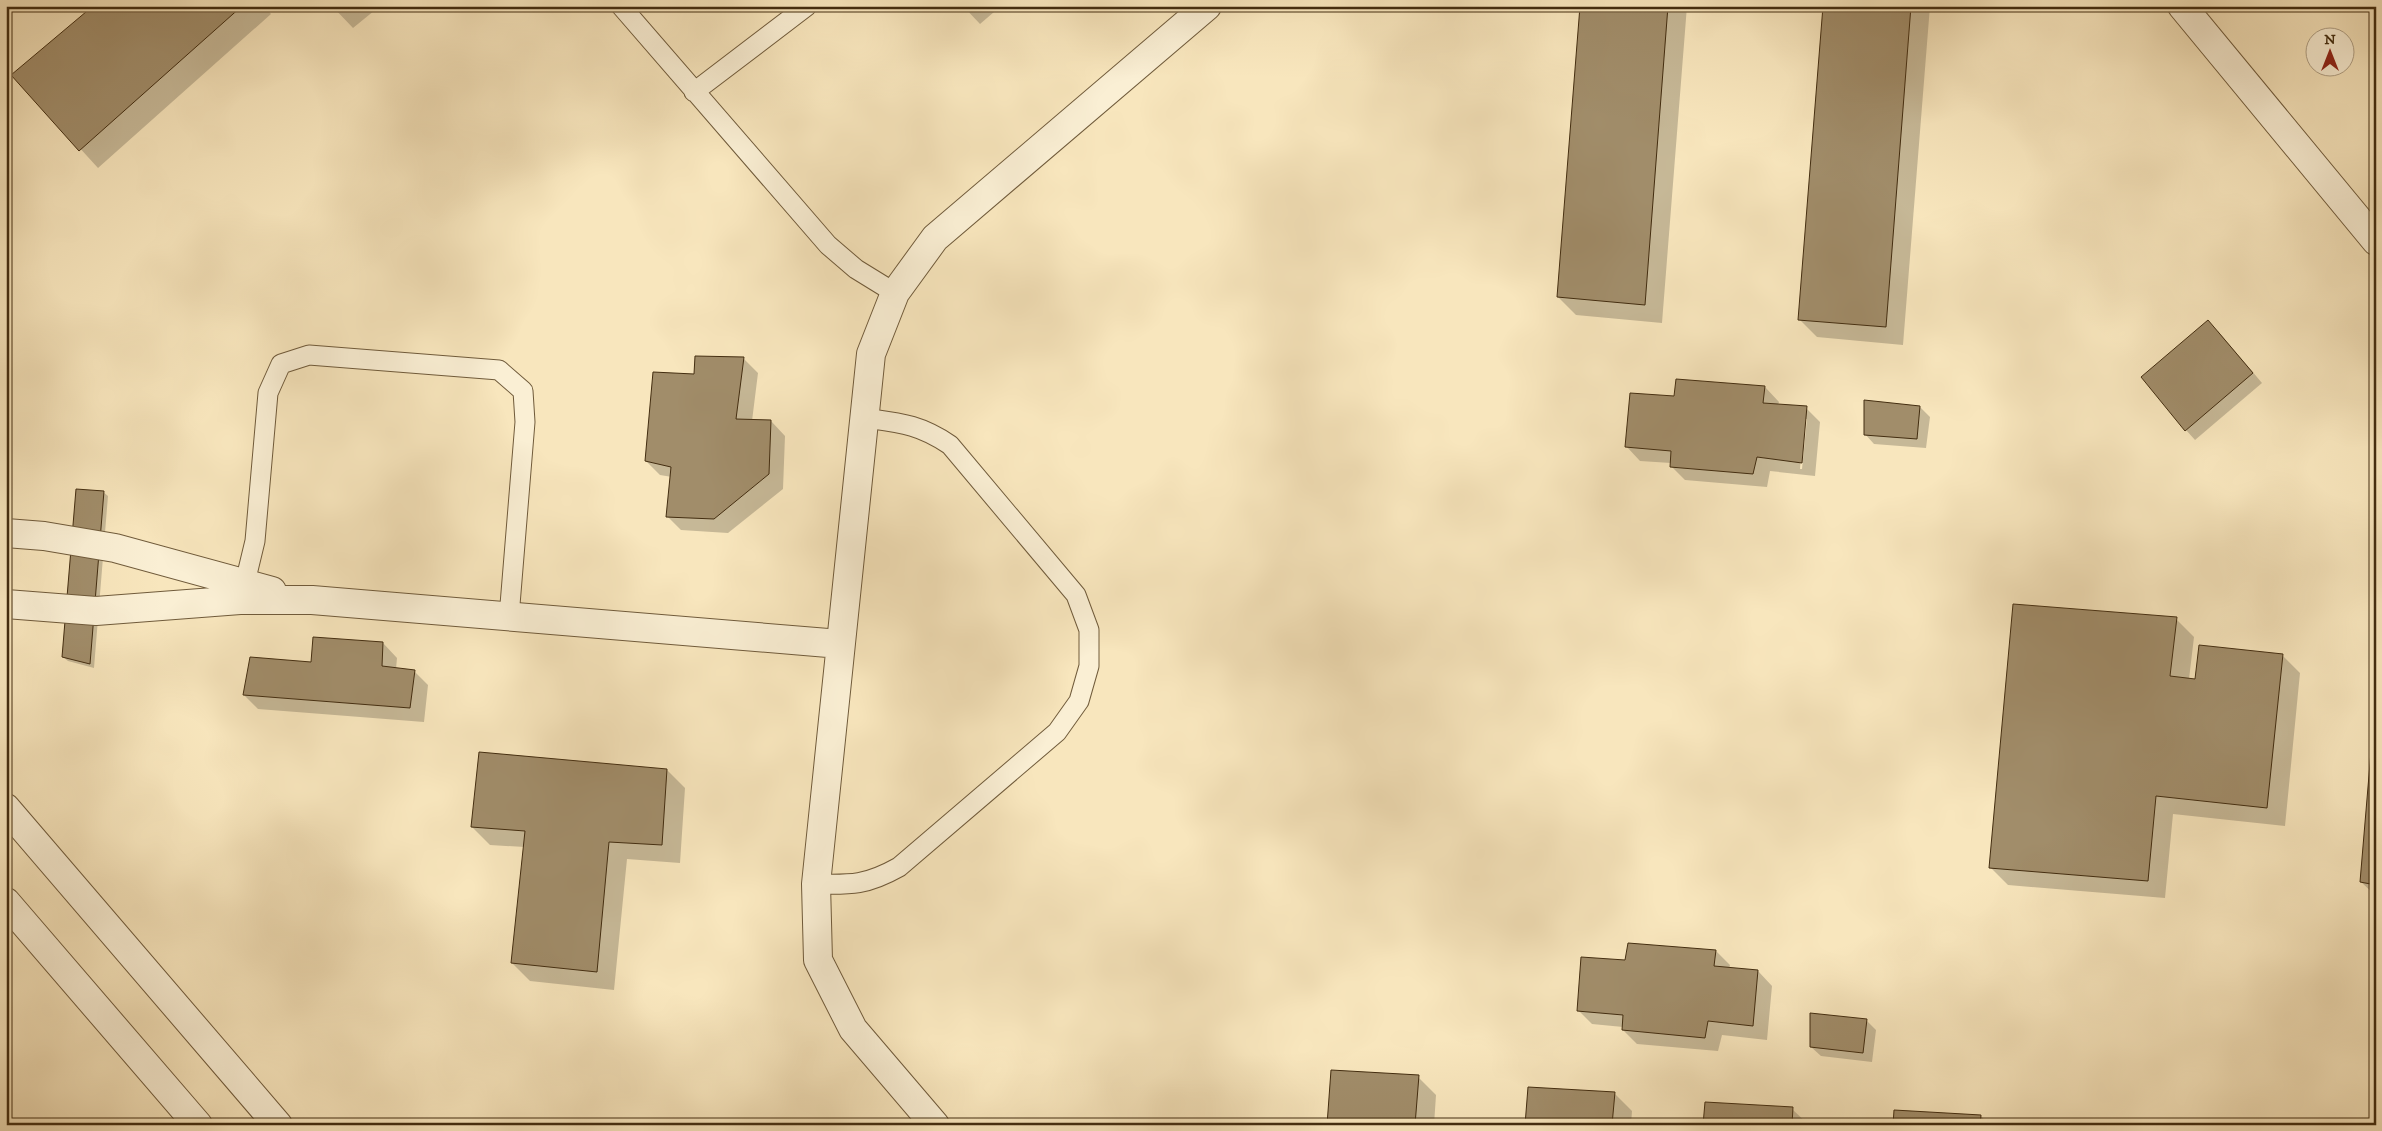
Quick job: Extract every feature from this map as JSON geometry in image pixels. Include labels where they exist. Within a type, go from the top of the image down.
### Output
[{"type":"street","points":[[935,1125],[853,1029],[818,960],[816,884],[871,354],[895,293],[935,238],[1207,6]]},
{"type":"street","points":[[2182,6],[2376,241]]},
{"type":"street","points":[[6,533],[44,536],[115,548],[242,592],[312,600],[840,644]]},
{"type":"street","points":[[6,604],[96,611],[242,592]]},
{"type":"street","points":[[6,808],[278,1125]]},
{"type":"street","points":[[6,902],[198,1125]]},
{"type":"lane","points":[[621,6],[828,245],[856,269],[895,293]]},
{"type":"lane","points":[[694,92],[807,6]]},
{"type":"lane","points":[[242,592],[254,541],[268,393],[281,364],[309,355],[499,370],[523,391],[526,422],[509,617]]},
{"type":"lane","points":[[816,884],[852,885],[878,879],[898,867],[1058,732],[1078,701],[1089,666],[1089,630],[1076,595],[950,445],[931,432],[906,424],[864,418]]},
{"type":"building","points":[[93,6],[242,6],[79,151],[11,75]]},
{"type":"building","points":[[330,6],[340,6],[334,11]]},
{"type":"building","points":[[1580,6],[1668,6],[1645,305],[1557,297]]},
{"type":"building","points":[[1823,6],[1911,6],[1886,327],[1798,320]]},
{"type":"building","points":[[2208,320],[2253,373],[2185,431],[2141,377]]},
{"type":"building","points":[[695,356],[744,357],[736,419],[771,420],[769,474],[714,519],[666,517],[671,467],[645,461],[653,372],[694,374]]},
{"type":"building","points":[[1676,379],[1765,386],[1763,403],[1807,406],[1802,463],[1757,457],[1753,474],[1670,467],[1671,451],[1625,447],[1630,393],[1674,396]]},
{"type":"building","points":[[1864,400],[1920,406],[1917,439],[1864,435]]},
{"type":"building","points":[[76,489],[104,491],[90,664],[62,657]]},
{"type":"building","points":[[2013,604],[2177,617],[2170,676],[2195,679],[2199,645],[2283,654],[2267,808],[2156,796],[2148,881],[1989,868]]},
{"type":"building","points":[[313,637],[383,642],[382,666],[415,670],[410,708],[243,695],[250,657],[311,662]]},
{"type":"building","points":[[2376,692],[2376,885],[2360,882]]},
{"type":"building","points":[[479,752],[667,769],[662,845],[609,842],[597,972],[511,963],[525,831],[471,827]]},
{"type":"building","points":[[1628,943],[1716,950],[1714,966],[1758,970],[1753,1026],[1708,1021],[1705,1038],[1622,1030],[1623,1015],[1577,1011],[1581,957],[1625,960]]},
{"type":"building","points":[[1810,1013],[1867,1019],[1863,1053],[1810,1047]]},
{"type":"building","points":[[1331,1070],[1419,1075],[1415,1125],[1327,1125]]},
{"type":"building","points":[[1528,1087],[1615,1092],[1612,1125],[1525,1125]]},
{"type":"building","points":[[1705,1102],[1793,1107],[1792,1125],[1703,1125]]},
{"type":"building","points":[[1894,1110],[1981,1115],[1980,1125],[1893,1125]]}]
